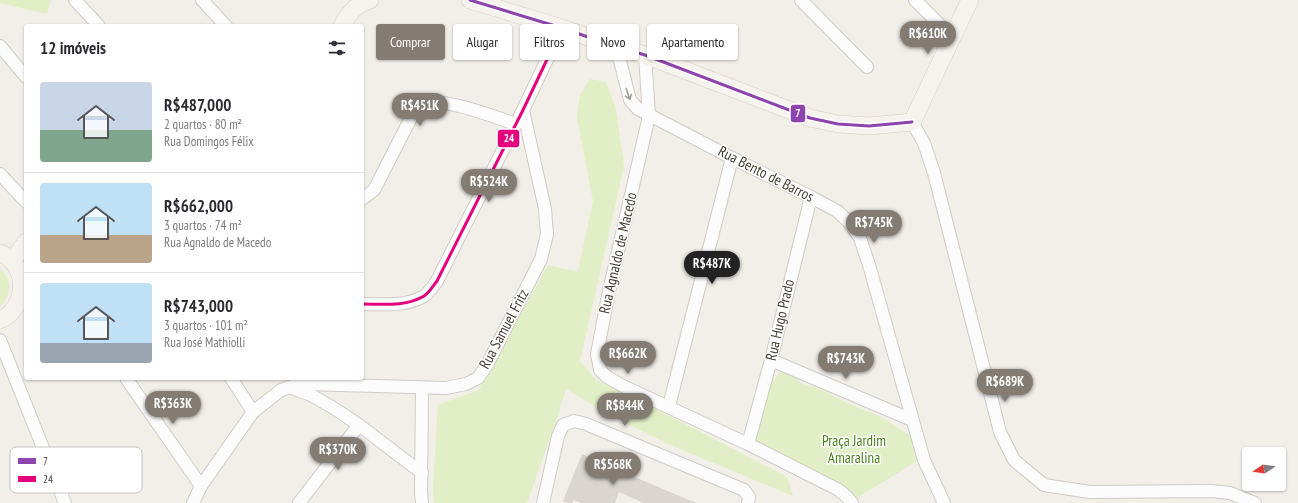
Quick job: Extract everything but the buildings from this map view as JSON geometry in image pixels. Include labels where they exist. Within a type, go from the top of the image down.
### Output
[{"type":"street","points":[[75,0],[97,24]]},
{"type":"street","points":[[202,0],[224,24]]},
{"type":"street","points":[[343,24],[349,13],[351,4],[370,0]]},
{"type":"street","points":[[470,0],[485,3],[550,24]]},
{"type":"street","points":[[801,0],[867,67]]},
{"type":"street","points":[[915,0],[953,38]]},
{"type":"street","points":[[912,122],[970,0]]},
{"type":"street","points":[[0,46],[24,74]]},
{"type":"street","points":[[639,54],[810,118],[838,124],[869,126],[912,122]]},
{"type":"street","points":[[644,55],[649,116]]},
{"type":"street","points":[[364,304],[410,302],[425,295],[437,282],[547,60]]},
{"type":"street","name":"Rua Bento de Barros","points":[[618,60],[630,100],[638,109],[649,116],[811,197],[837,211],[850,223],[860,238],[871,272],[924,460],[944,503]]},
{"type":"street","points":[[364,198],[374,190],[414,112],[422,106],[431,102],[450,104],[516,124]]},
{"type":"street","name":"Rua Samuel Fritz","points":[[192,503],[201,486],[253,412],[281,390],[303,381],[446,388],[466,384],[478,378],[487,365],[541,259],[547,234],[545,209],[523,110]]},
{"type":"street","name":"Rua Agnaldo de Macedo","points":[[649,116],[609,291],[597,354],[600,370],[607,377],[625,387],[669,406],[748,444],[839,490],[852,503]]},
{"type":"street","points":[[912,122],[924,143],[934,173],[1000,432],[1014,460],[1044,485],[1090,492],[1212,491],[1230,493],[1255,503]]},
{"type":"street","points":[[669,406],[732,158]]},
{"type":"street","points":[[0,174],[24,200]]},
{"type":"street","name":"Rua Hugo Prado","points":[[748,444],[771,360],[811,197]]},
{"type":"street","points":[[0,320],[5,318],[15,309],[21,298],[22,285],[19,272],[6,257],[24,244]]},
{"type":"street","points":[[0,340],[43,447]]},
{"type":"street","points":[[771,360],[912,420]]},
{"type":"street","points":[[127,380],[201,486]]},
{"type":"street","points":[[232,380],[253,412]]},
{"type":"street","points":[[290,387],[311,395],[332,407],[359,425],[422,473]]},
{"type":"street","points":[[413,503],[422,498],[422,388]]},
{"type":"street","points":[[543,503],[558,436],[563,425],[574,421],[586,424],[744,490],[749,497],[748,503]]},
{"type":"street","points":[[299,503],[359,425]]},
{"type":"street","points":[[61,493],[65,503]]},
{"type":"green space","points":[[0,0],[51,0],[47,14],[0,3]]},
{"type":"green space","points":[[590,79],[606,82],[616,109],[624,166],[580,361],[596,380],[646,404],[787,477],[793,496],[675,447],[613,417],[566,389],[527,503],[434,503],[433,487],[438,405],[479,390],[548,265],[578,272],[593,201],[577,118],[580,95]]},
{"type":"green space","points":[[0,269],[7,278],[9,288],[4,303],[0,307]]},
{"type":"green space","name":"Praça Jardim Amaralina","points":[[782,370],[789,372],[800,383],[817,388],[847,403],[883,418],[910,436],[917,461],[857,498],[752,442],[772,382]]},
{"type":"transit line","name":"7","points":[[470,0],[645,55],[810,118],[838,124],[869,126],[912,122]]},
{"type":"transit line","name":"24","points":[[364,304],[394,304],[417,300],[426,295],[437,281],[547,60]]}]
